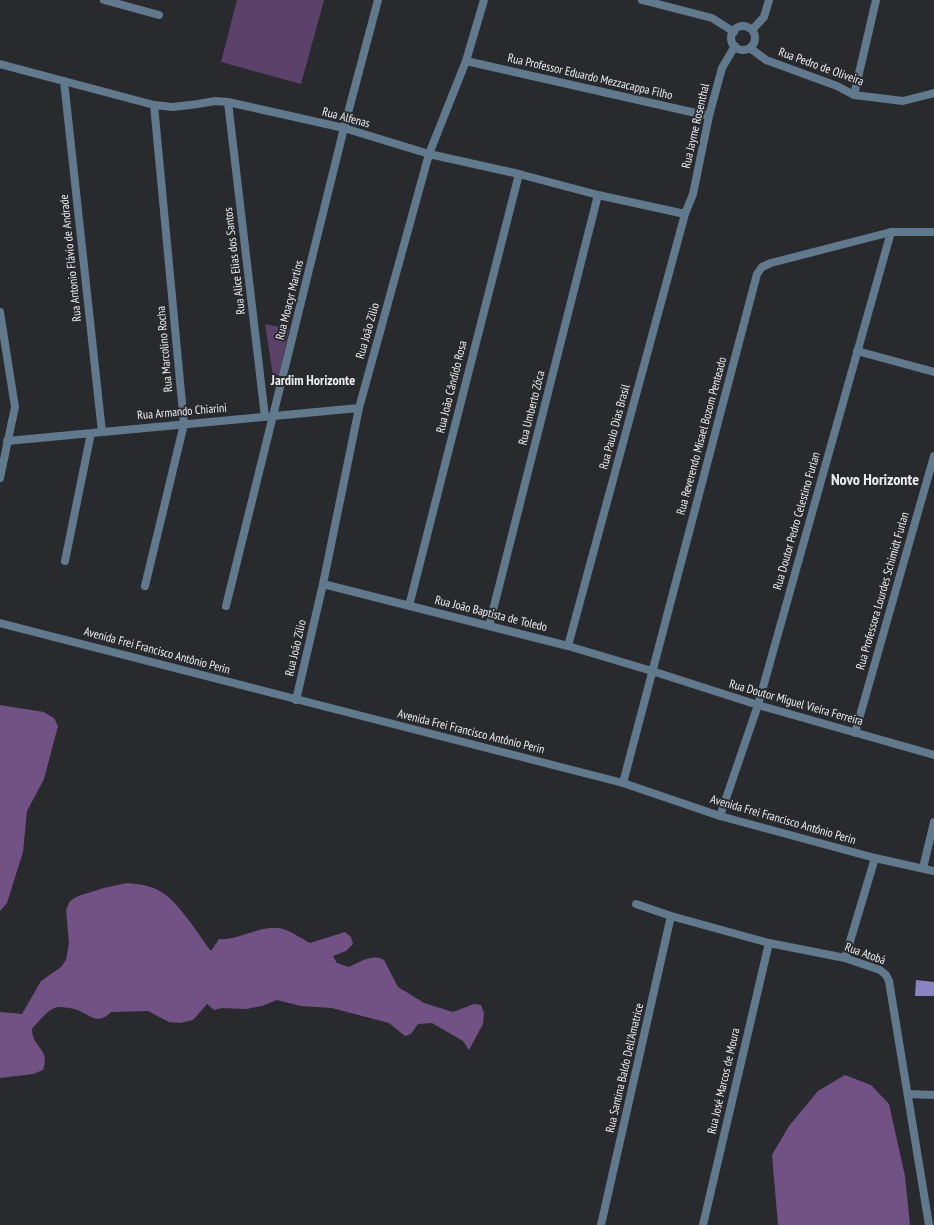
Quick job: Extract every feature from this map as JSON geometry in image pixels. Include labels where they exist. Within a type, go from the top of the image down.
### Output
[{"type":"street","points":[[104,0],[159,15]]},
{"type":"street","name":"Rua Moacyr Martins","points":[[226,606],[344,128],[378,0]]},
{"type":"street","name":"Rua João Zilio","points":[[296,700],[323,584],[359,408],[429,154],[466,62],[484,0]]},
{"type":"street","points":[[642,0],[712,18],[734,32]]},
{"type":"street","points":[[752,30],[764,17],[769,0]]},
{"type":"street","points":[[854,95],[876,0]]},
{"type":"street","points":[[744,26],[752,30],[755,41],[750,48],[742,50],[735,46],[732,39],[734,32],[740,27],[744,26]]},
{"type":"street","name":"Rua Jayme Rosenthal","points":[[685,214],[693,194],[709,116],[722,68],[735,46]]},
{"type":"street","name":"Rua Pedro de Oliveira","points":[[750,48],[766,60],[837,86],[854,95],[903,101],[934,92]]},
{"type":"street","name":"Rua Professor Eduardo Mezzacappa Filho","points":[[466,62],[709,116]]},
{"type":"street","name":"Rua Alfenas","points":[[0,64],[154,105],[173,107],[215,100],[228,102],[344,128],[429,154],[519,174],[598,195],[685,214]]},
{"type":"street","name":"Rua Antonio Flávio de Andrade","points":[[64,81],[102,432]]},
{"type":"street","name":"Rua Alice Elias dos Santos","points":[[228,102],[265,417]]},
{"type":"street","name":"Rua Marcolino Rocha","points":[[145,586],[184,424],[154,105]]},
{"type":"street","name":"Rua João Cândido Rosa","points":[[409,606],[519,174]]},
{"type":"street","name":"Rua Umberto Zóca","points":[[489,626],[598,195]]},
{"type":"street","name":"Rua Paulo Dias Brasil","points":[[568,646],[685,214]]},
{"type":"street","name":"Rua Reverendo Misael Bozom Penteado","points":[[623,783],[757,274],[762,267],[771,263],[891,232],[934,232]]},
{"type":"street","name":"Rua Doutor Pedro Celestino Furlan","points":[[720,816],[758,705],[891,232]]},
{"type":"street","points":[[0,312],[15,408],[0,478]]},
{"type":"street","points":[[857,351],[934,372]]},
{"type":"street","name":"Rua Armando Chiarini","points":[[7,441],[359,408]]},
{"type":"street","points":[[66,561],[90,433]]},
{"type":"street","name":"Rua Professora Lourdes Schimidt Furlan","points":[[855,733],[934,456]]},
{"type":"street","name":"Rua João Baptista de Toledo","points":[[323,584],[568,646],[652,671]]},
{"type":"street","name":"Avenida Frei Francisco Antônio Perin","points":[[0,623],[623,783],[720,816],[875,858],[934,871]]},
{"type":"street","name":"Rua Doutor Miguel Vieira Ferreira","points":[[652,671],[758,705],[934,755]]},
{"type":"street","points":[[923,868],[934,822]]},
{"type":"street","points":[[845,958],[875,858]]},
{"type":"street","name":"Rua Atobá","points":[[636,904],[672,916],[769,943],[845,958],[880,970],[886,975],[889,981],[929,1225]]},
{"type":"street","name":"Rua Santina Baldo Dell'Amatrice","points":[[601,1225],[672,916]]},
{"type":"street","name":"Rua José Marcos de Moura","points":[[703,1225],[769,943]]},
{"type":"street","points":[[908,1094],[934,1095]]},
{"type":"street","points":[[925,1198],[934,1199]]},
{"type":"shaded area","points":[[237,0],[324,0],[301,84],[221,62]]},
{"type":"shaded area","points":[[265,324],[289,329],[279,375],[273,375]]},
{"type":"shaded area","points":[[0,705],[44,712],[54,718],[58,726],[44,779],[27,811],[23,852],[7,903],[0,911]]},
{"type":"shaded area","points":[[127,883],[139,884],[158,890],[173,901],[211,951],[219,939],[236,937],[261,929],[278,928],[286,930],[310,943],[345,932],[351,937],[353,944],[346,951],[333,956],[337,963],[349,967],[366,959],[375,957],[380,958],[384,960],[398,987],[424,1003],[453,1012],[474,1004],[481,1005],[484,1013],[483,1024],[469,1050],[463,1041],[432,1023],[418,1024],[411,1034],[405,1036],[389,1023],[332,1008],[301,1006],[277,1000],[262,1006],[246,1009],[222,1008],[214,1010],[207,1004],[193,1020],[180,1023],[169,1022],[148,1011],[111,1012],[98,1019],[75,1009],[58,1007],[47,1013],[32,1029],[35,1040],[45,1057],[43,1070],[33,1074],[0,1078],[0,1012],[22,1014],[41,981],[61,967],[66,960],[69,943],[66,910],[70,901],[78,896]]},
{"type":"shaded area","points":[[845,1075],[871,1085],[889,1104],[905,1176],[910,1225],[778,1225],[772,1155],[789,1126],[818,1091]]},
{"type":"building","points":[[916,980],[934,982],[934,996],[915,996]]},
{"type":"district","name":"Jardim Horizonte","points":[[313,381]]},
{"type":"district","name":"Novo Horizonte","points":[[875,480]]}]
